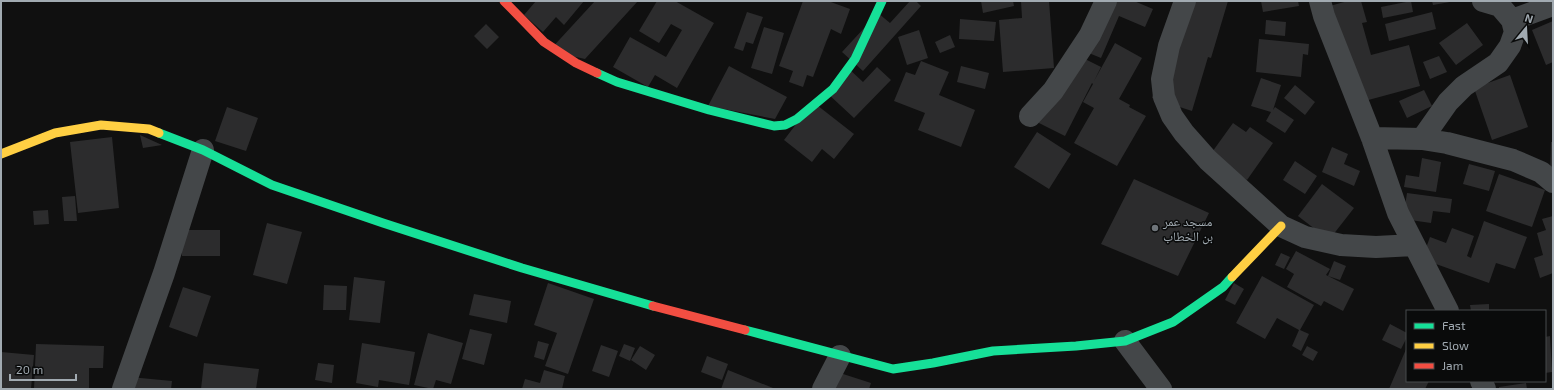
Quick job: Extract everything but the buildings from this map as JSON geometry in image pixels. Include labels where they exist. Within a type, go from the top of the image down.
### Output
[{"type":"street","points":[[504,1],[544,42],[576,63],[617,82],[709,110],[774,126],[785,125],[797,119],[833,89],[855,59],[882,1]]},
{"type":"street","points":[[1030,116],[1053,91],[1090,35],[1106,1]]},
{"type":"street","points":[[1185,1],[1169,46],[1162,79],[1164,97],[1172,116],[1184,133],[1208,160],[1280,226],[1305,237],[1341,245],[1414,245]]},
{"type":"street","points":[[1320,1],[1324,16],[1372,138],[1398,213],[1447,310]]},
{"type":"street","points":[[1422,139],[1448,102],[1464,86],[1498,63],[1510,46],[1515,32],[1512,20],[1500,6],[1483,1]]},
{"type":"street","points":[[1512,20],[1553,5]]},
{"type":"street","points":[[1,154],[55,133],[101,125],[149,129],[203,150],[272,185],[383,224],[623,298],[893,369],[993,351],[1076,346],[1125,341],[1173,322],[1224,287],[1280,226]]},
{"type":"street","points":[[1372,138],[1422,139],[1447,143],[1513,160],[1541,172],[1553,182]]},
{"type":"street","points":[[123,389],[164,273],[203,150]]},
{"type":"street","points":[[1125,341],[1161,389]]},
{"type":"street","points":[[823,389],[840,356]]},
{"type":"traffic: fast","points":[[597,73],[617,82],[709,110],[774,126],[785,125],[797,119],[833,89],[855,59],[882,1]]},
{"type":"traffic: fast","points":[[159,133],[203,150],[272,185],[522,268],[653,306]]},
{"type":"traffic: fast","points":[[745,330],[893,369],[993,351],[1076,346],[1125,341],[1173,322],[1223,287],[1232,277]]},
{"type":"traffic: slow","points":[[1,154],[55,133],[101,125],[149,129],[159,133]]},
{"type":"traffic: slow","points":[[1232,277],[1281,226]]},
{"type":"traffic: jam","points":[[504,1],[544,42],[576,63],[597,73]]},
{"type":"traffic: jam","points":[[653,306],[745,330]]},
{"type":"place","name":"مسجد عمر بن الخطاب","points":[[1155,228]]}]
